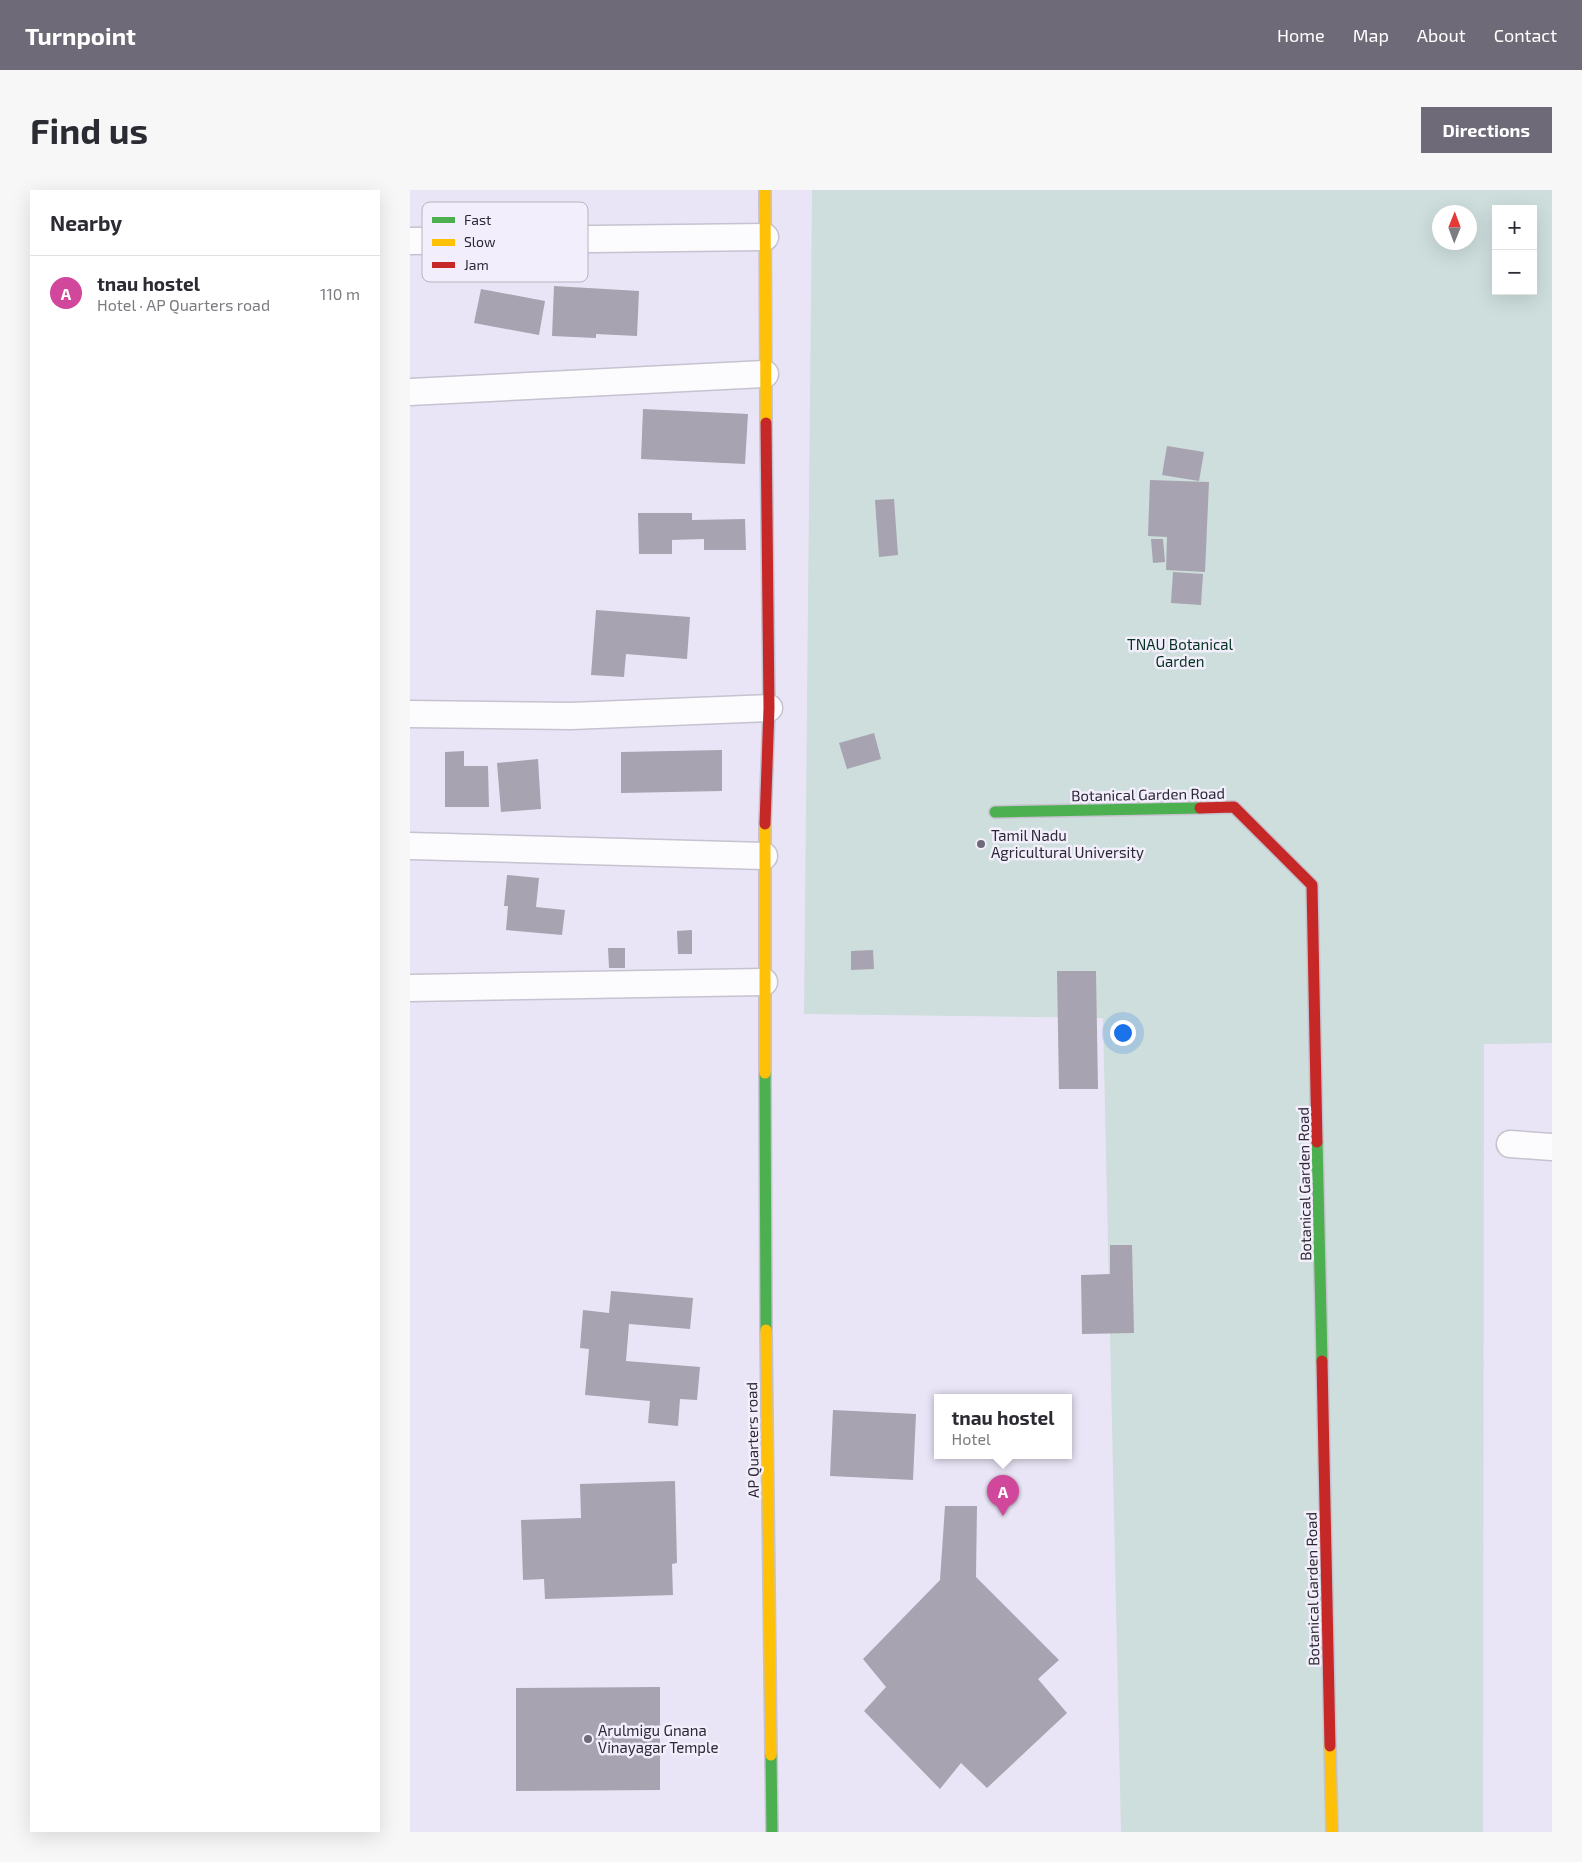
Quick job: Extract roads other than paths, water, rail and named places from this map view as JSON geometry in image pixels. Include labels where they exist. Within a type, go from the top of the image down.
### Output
[{"type":"street","name":"AP Quarters road","points":[[765,190],[769,708],[764,856],[764,1047],[772,1832]]},
{"type":"street","points":[[588,239],[765,237]]},
{"type":"street","points":[[410,392],[765,374]]},
{"type":"street","points":[[410,714],[571,716],[769,708]]},
{"type":"street","name":"Botanical Garden Road","points":[[995,812],[1234,807],[1312,884],[1332,1832]]},
{"type":"street","points":[[410,846],[764,856]]},
{"type":"street","points":[[410,988],[764,982]]},
{"type":"street","points":[[1510,1144],[1552,1147]]},
{"type":"place","name":"Tamil Nadu Agricultural University","points":[[981,844]]},
{"type":"place","name":"tnau hostel","points":[[1003,1516]]},
{"type":"place","name":"Arulmigu Gnana Vinayagar Temple","points":[[588,1739]]},
{"type":"park label","name":"TNAU Botanical Garden","points":[[1180,652]]}]
